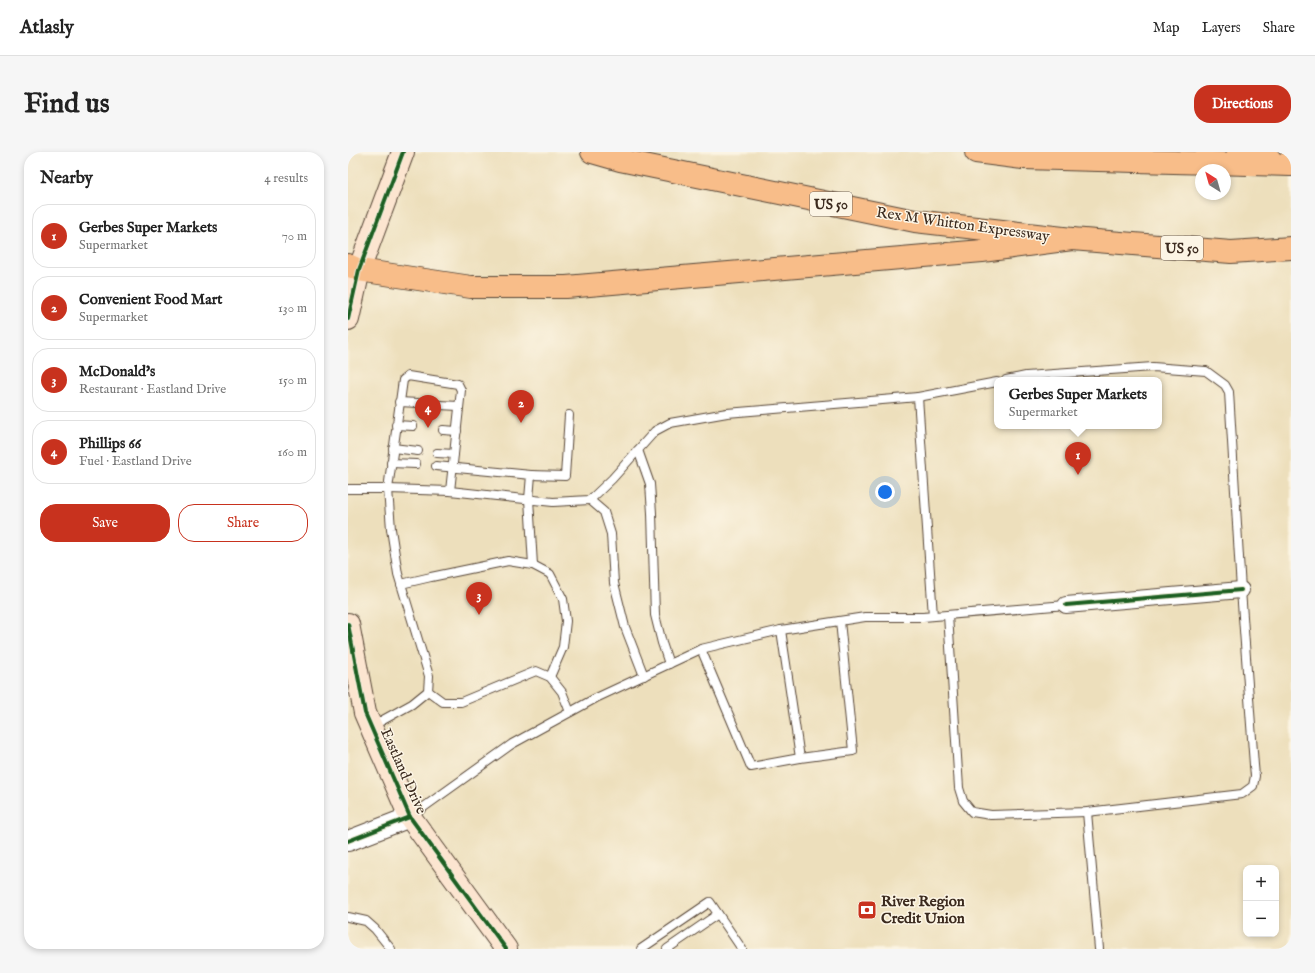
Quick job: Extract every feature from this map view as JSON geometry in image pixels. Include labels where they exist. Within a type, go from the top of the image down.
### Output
[{"type":"highway","name":"Rex M Whitton Expressway","points":[[592,152],[620,160],[915,221],[1072,239],[1231,252],[1291,248]]},
{"type":"highway","points":[[976,152],[1023,158],[1291,164]]},
{"type":"highway","points":[[1238,152],[1291,164]]},
{"type":"highway","points":[[354,268],[471,287],[566,287],[982,252],[1072,239]]},
{"type":"main road","points":[[348,319],[354,268],[402,152]]},
{"type":"main road","name":"Eastland Drive","points":[[348,624],[356,683],[365,713],[410,817],[506,949]]},
{"type":"street","points":[[1066,605],[1241,590]]},
{"type":"street","points":[[348,841],[410,817]]},
{"type":"lane","points":[[948,615],[959,788],[963,801],[972,812],[991,815],[1087,812],[1242,794],[1253,786],[1254,765],[1241,590],[1229,392],[1225,385],[1206,371],[1153,367],[1021,377]]},
{"type":"lane","points":[[371,726],[412,704],[428,691],[429,676],[398,574],[391,529],[388,489],[399,402],[403,380],[408,376],[458,384],[461,390],[450,491]]},
{"type":"lane","points":[[348,489],[450,491],[553,502],[590,500],[612,479],[656,431],[670,423],[727,413],[918,397],[994,383]]},
{"type":"lane","points":[[918,397],[933,616]]},
{"type":"lane","points":[[399,402],[418,403]]},
{"type":"lane","points":[[439,405],[459,406]]},
{"type":"lane","points":[[436,466],[531,475],[565,476],[569,415]]},
{"type":"lane","points":[[396,425],[413,426]]},
{"type":"lane","points":[[443,430],[457,431]]},
{"type":"lane","points":[[394,448],[418,451]]},
{"type":"lane","points":[[638,450],[650,484],[655,615],[669,664]]},
{"type":"lane","points":[[437,453],[454,454]]},
{"type":"lane","points":[[391,463],[416,464]]},
{"type":"lane","points":[[531,475],[529,499],[533,565]]},
{"type":"lane","points":[[590,500],[604,512],[611,534],[614,584],[625,627],[644,676]]},
{"type":"lane","points":[[401,584],[508,561],[533,565],[550,574],[563,599],[566,621],[563,647],[550,677]]},
{"type":"lane","points":[[410,817],[512,744],[596,698],[701,650],[781,630],[840,621],[865,618],[948,615],[1066,605]]},
{"type":"lane","points":[[701,650],[751,767],[800,758],[853,751],[840,621]]},
{"type":"lane","points":[[781,630],[800,758]]},
{"type":"lane","points":[[428,691],[443,702],[461,702],[536,671],[550,677],[562,692],[570,712]]},
{"type":"lane","points":[[1087,812],[1099,949]]},
{"type":"lane","points":[[641,949],[710,902],[742,949]]},
{"type":"lane","points":[[666,949],[718,914]]},
{"type":"lane","points":[[348,917],[366,921],[375,929],[391,949]]},
{"type":"cycle path","points":[[348,319],[359,270],[403,152]]},
{"type":"cycle path","points":[[1066,605],[1241,590]]},
{"type":"cycle path","points":[[348,624],[365,713],[410,817],[506,949]]},
{"type":"cycle path","points":[[348,841],[410,817]]},
{"type":"place","name":"Convenient Food Mart","points":[[521,423]]},
{"type":"place","name":"Phillips 66","points":[[428,428]]},
{"type":"place","name":"Gerbes Super Markets","points":[[1078,475]]},
{"type":"place","name":"McDonald's","points":[[479,615]]},
{"type":"place","name":"River Region Credit Union","points":[[867,910]]}]
